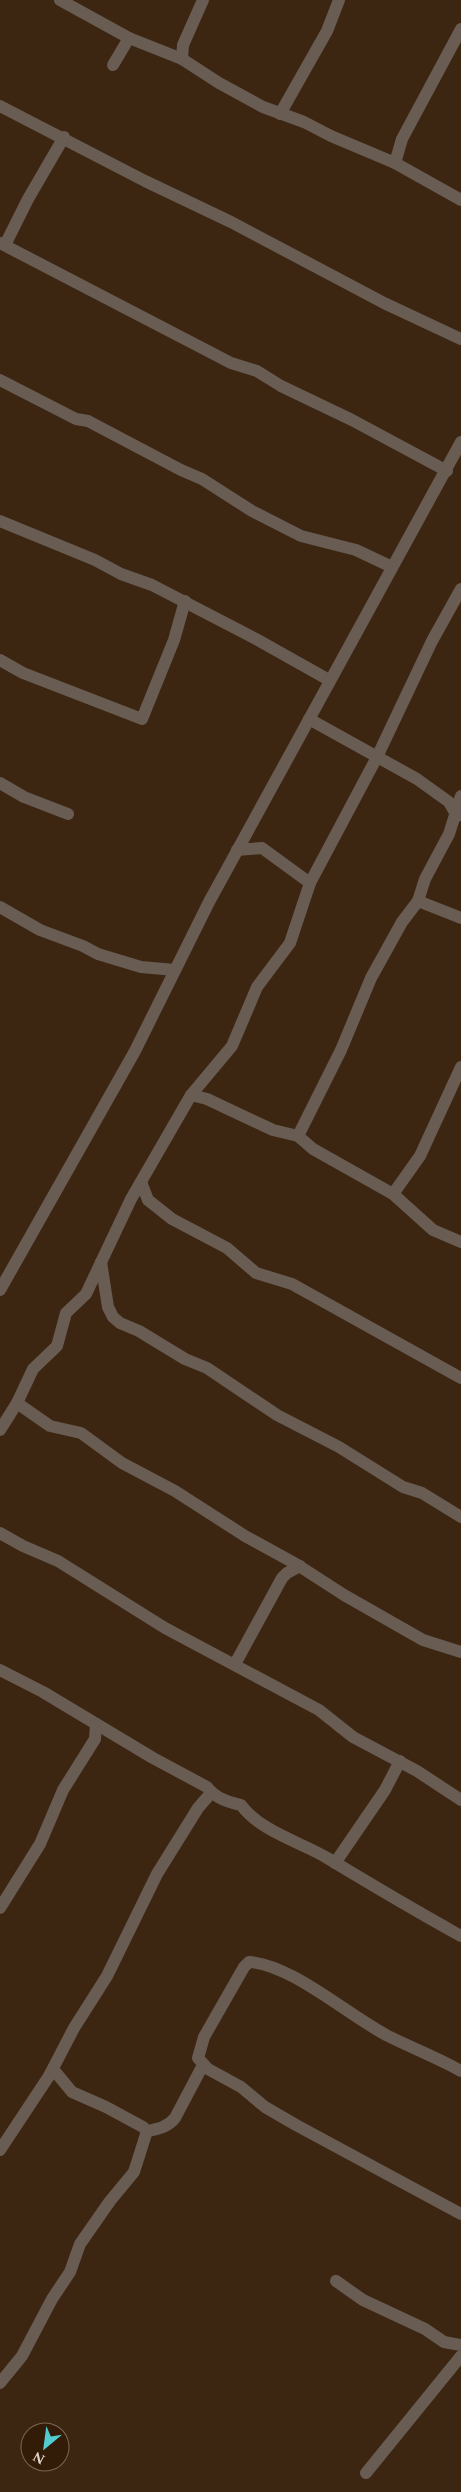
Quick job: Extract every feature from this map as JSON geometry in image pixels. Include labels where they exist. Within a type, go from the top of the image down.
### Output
[{"type":"street","points":[[62,0],[129,38],[182,59],[219,84],[263,107],[304,122],[331,136],[395,163],[461,200]]},
{"type":"street","points":[[182,59],[183,45],[202,0]]},
{"type":"street","points":[[280,114],[326,32],[339,0]]},
{"type":"street","points":[[395,163],[402,139],[461,29]]},
{"type":"street","points":[[113,64],[129,38]]},
{"type":"street","points":[[0,106],[64,137],[384,303],[461,339]]},
{"type":"street","points":[[64,137],[3,244],[231,363],[257,371],[281,386],[343,416],[447,471]]},
{"type":"street","points":[[0,380],[76,419],[88,421],[180,470],[202,479],[252,511],[301,536],[356,550],[392,567]]},
{"type":"street","points":[[0,1290],[134,1051],[237,850],[329,680],[447,471],[461,442]]},
{"type":"street","points":[[1,523],[80,554],[121,574],[152,585],[185,601],[329,680]]},
{"type":"street","points":[[0,1430],[17,1403],[33,1369],[57,1346],[66,1313],[86,1294],[132,1199],[190,1096],[232,1046],[257,987],[290,943],[310,883],[377,757],[438,630],[461,589]]},
{"type":"street","points":[[0,660],[23,674],[142,719],[174,640],[185,601]]},
{"type":"street","points":[[309,719],[417,779],[449,802],[458,818]]},
{"type":"street","points":[[0,783],[24,797],[68,814]]},
{"type":"street","points":[[298,1136],[341,1050],[371,978],[402,922],[418,901],[425,879],[458,818],[461,796]]},
{"type":"street","points":[[237,850],[262,848],[310,883]]},
{"type":"street","points":[[418,901],[461,918]]},
{"type":"street","points":[[0,907],[40,930],[83,946],[98,954],[141,967],[175,970]]},
{"type":"street","points":[[393,1194],[420,1156],[461,1067]]},
{"type":"street","points":[[199,1084],[207,1099]]},
{"type":"street","points":[[190,1096],[207,1099],[261,1125],[298,1136],[313,1149],[393,1194],[434,1230],[461,1242]]},
{"type":"street","points":[[141,1182],[148,1200],[172,1219],[227,1248],[256,1273],[292,1284],[461,1378]]},
{"type":"street","points":[[132,1199],[148,1200]]},
{"type":"street","points":[[101,1261],[108,1307],[113,1317],[120,1323],[139,1331],[186,1359],[207,1368],[277,1415],[339,1446],[403,1486],[422,1493],[461,1517]]},
{"type":"street","points":[[17,1403],[50,1426],[81,1433],[122,1463],[175,1491],[245,1536],[300,1566],[344,1595],[423,1640],[461,1652]]},
{"type":"street","points":[[0,1533],[23,1546],[58,1561],[165,1628],[235,1664],[275,1689],[319,1710],[353,1737],[400,1762],[461,1800]]},
{"type":"street","points":[[235,1664],[282,1578],[300,1566]]},
{"type":"street","points":[[3,1673],[43,1692],[111,1734],[207,1787],[211,1793],[227,1802],[241,1805],[246,1812],[265,1825],[461,1936]]},
{"type":"street","points":[[0,1908],[40,1844],[63,1790],[95,1739],[96,1724]]},
{"type":"street","points":[[95,1739],[111,1734]]},
{"type":"street","points":[[335,1863],[385,1790],[400,1762]]},
{"type":"street","points":[[0,2150],[53,2070],[74,2028],[107,1976],[157,1874],[198,1808],[211,1793]]},
{"type":"street","points":[[461,2071],[388,2035],[295,1978],[269,1965],[249,1962],[244,1967],[204,2037],[198,2058],[203,2065],[241,2087],[265,2107],[296,2126],[461,2214]]},
{"type":"street","points":[[147,2131],[170,2124],[203,2065]]},
{"type":"street","points":[[53,2070],[72,2092],[106,2107],[147,2131]]},
{"type":"street","points":[[0,2383],[22,2356],[52,2299],[70,2272],[80,2244],[110,2201],[134,2172],[147,2131]]},
{"type":"street","points":[[336,2281],[363,2300],[424,2329],[444,2342],[454,2346],[461,2345]]},
{"type":"street","points":[[366,2473],[461,2356]]}]
